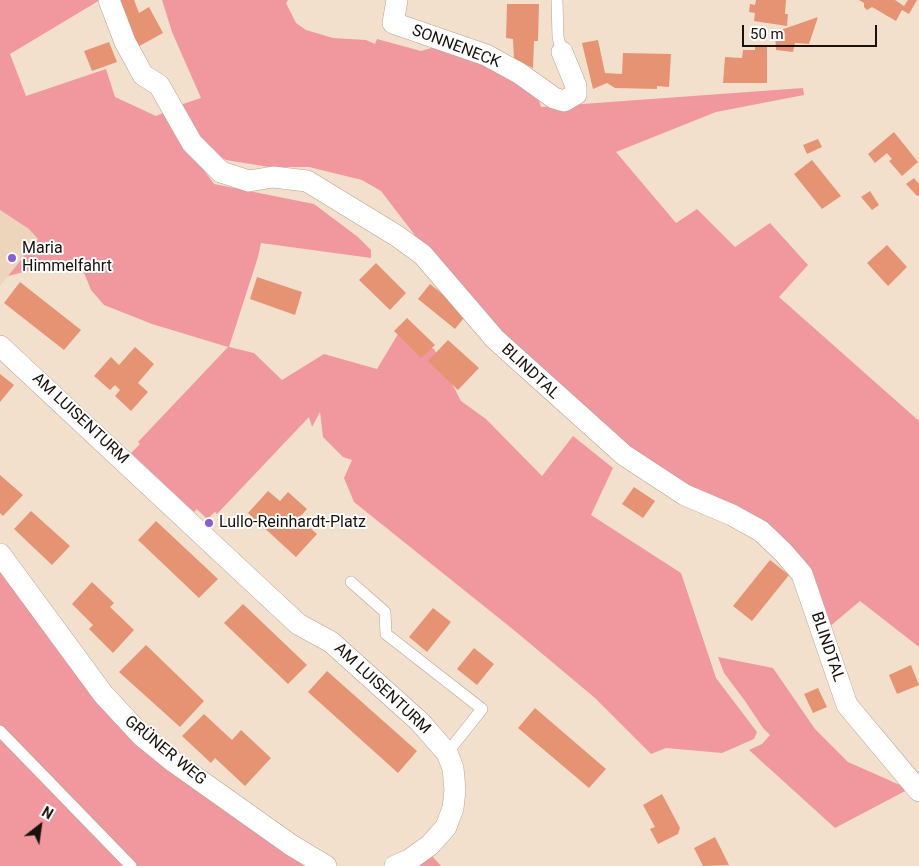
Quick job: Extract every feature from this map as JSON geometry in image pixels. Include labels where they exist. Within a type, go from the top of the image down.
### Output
[{"type":"street","name":"BLINDTAL","points":[[109,0],[125,42],[143,75],[159,85],[192,143],[221,172],[249,181],[273,176],[307,181],[397,236],[423,255],[501,345],[624,456],[685,494],[732,515],[761,531],[783,552],[802,574],[847,705],[919,791]]},
{"type":"street","name":"SONNENECK","points":[[396,0],[393,23],[486,56],[519,74],[554,98],[564,101],[571,99],[576,94],[576,86],[562,52]]},
{"type":"street","name":"AM LUISENTURM","points":[[0,346],[298,624],[332,642],[420,722],[447,753],[453,768],[455,790],[453,808],[446,827],[430,845],[409,860],[395,866]]},
{"type":"street","name":"GRÜNER WEG","points":[[0,554],[103,694],[142,736],[174,762],[291,845],[326,866]]},
{"type":"lane","points":[[556,0],[558,37],[562,52]]},
{"type":"lane","points":[[351,582],[385,612],[386,634],[482,709],[447,753]]},
{"type":"lane","points":[[0,731],[131,866]]},
{"type":"shaded area","points":[[0,0],[100,0],[10,54],[26,96],[106,69],[115,97],[156,116],[168,111],[186,145],[214,184],[314,204],[358,237],[371,250],[371,258],[261,243],[229,347],[254,353],[282,380],[324,354],[377,369],[398,334],[434,349],[461,401],[486,419],[542,476],[573,436],[613,468],[591,515],[681,573],[716,678],[757,732],[754,739],[722,753],[666,748],[651,754],[595,698],[515,631],[354,502],[344,478],[352,460],[343,457],[323,437],[320,412],[312,427],[309,417],[217,514],[215,512],[207,519],[197,509],[194,512],[131,453],[140,444],[138,442],[228,347],[152,324],[104,305],[91,290],[78,258],[8,276],[38,239],[29,229],[0,210]]},
{"type":"shaded area","points":[[162,0],[288,0],[286,3],[296,23],[306,30],[333,38],[366,40],[375,44],[377,39],[421,51],[438,46],[505,74],[539,101],[541,107],[803,88],[804,95],[716,112],[616,152],[676,223],[697,209],[735,247],[770,223],[808,265],[779,297],[919,421],[919,647],[860,601],[828,628],[802,567],[666,478],[519,354],[440,268],[381,191],[362,180],[309,167],[269,167],[226,160],[207,149],[180,105],[201,98],[172,32]]},
{"type":"shaded area","name":"Maria Himmelfahrt","points":[[0,210],[29,229],[38,239],[0,286]]},
{"type":"shaded area","points":[[0,566],[96,699],[311,866],[0,866]]},
{"type":"shaded area","points":[[718,657],[773,668],[815,729],[848,762],[909,789],[835,828],[749,750],[762,744],[770,735],[724,673]]},
{"type":"shaded area","points":[[432,856],[441,866],[417,866]]},
{"type":"building","points":[[116,0],[134,0],[139,13],[149,7],[163,33],[134,49]]},
{"type":"building","points":[[756,0],[786,0],[785,14],[788,14],[787,26],[754,21],[755,13],[749,12],[750,4],[755,5]]},
{"type":"building","points":[[859,0],[895,0],[904,6],[908,0],[917,0],[909,14],[902,10],[896,21],[872,7],[867,10],[864,7],[864,3]]},
{"type":"building","points":[[507,4],[539,4],[538,41],[534,41],[533,68],[514,59],[513,39],[506,38]]},
{"type":"building","points":[[818,17],[809,44],[795,43],[793,52],[776,50],[775,32]]},
{"type":"building","points":[[598,40],[605,73],[622,74],[623,53],[671,54],[669,87],[657,86],[657,89],[615,88],[607,83],[593,89],[582,43]]},
{"type":"building","points":[[109,42],[117,62],[92,71],[84,51]]},
{"type":"building","points":[[755,45],[767,46],[767,83],[723,83],[725,57],[742,58],[743,50],[755,50]]},
{"type":"building","points":[[894,132],[918,162],[902,176],[889,161],[892,159],[887,153],[875,163],[868,154]]},
{"type":"building","points":[[818,139],[822,147],[807,154],[803,145]]},
{"type":"building","points":[[812,160],[841,196],[822,209],[794,174]]},
{"type":"building","points":[[914,178],[919,184],[919,195],[917,196],[906,184]]},
{"type":"building","points":[[870,191],[879,205],[872,210],[861,197]]},
{"type":"building","points":[[887,245],[907,267],[888,286],[867,263]]},
{"type":"building","points":[[376,263],[406,293],[390,310],[359,280]]},
{"type":"building","points":[[257,277],[302,292],[295,315],[250,299]]},
{"type":"building","points":[[20,282],[81,330],[64,350],[4,303]]},
{"type":"building","points":[[430,284],[467,314],[455,329],[418,299]]},
{"type":"building","points":[[407,318],[435,345],[421,358],[394,331]]},
{"type":"building","points":[[448,340],[479,368],[458,390],[428,361]]},
{"type":"building","points":[[135,347],[154,364],[138,383],[148,392],[131,411],[115,396],[120,390],[115,385],[110,390],[94,376],[111,357],[119,365]]},
{"type":"building","points":[[0,374],[14,385],[0,402]]},
{"type":"building","points":[[0,475],[23,495],[3,516],[0,513]]},
{"type":"building","points":[[634,487],[655,501],[643,518],[622,504]]},
{"type":"building","points":[[268,491],[280,501],[288,492],[307,509],[299,518],[317,534],[296,557],[248,513]]},
{"type":"building","points":[[31,511],[70,546],[52,565],[14,529]]},
{"type":"building","points":[[156,521],[218,579],[199,598],[138,540]]},
{"type":"building","points":[[770,560],[789,575],[752,621],[733,606]]},
{"type":"building","points":[[92,582],[114,603],[110,607],[134,630],[113,653],[89,629],[93,625],[72,604]]},
{"type":"building","points":[[243,604],[307,665],[288,684],[224,623]]},
{"type":"building","points":[[433,608],[451,622],[427,652],[409,637]]},
{"type":"building","points":[[146,645],[204,701],[180,727],[119,672]]},
{"type":"building","points":[[474,648],[494,664],[477,685],[457,669]]},
{"type":"building","points":[[911,665],[919,685],[897,694],[889,675]]},
{"type":"building","points":[[327,671],[417,751],[398,773],[308,692]]},
{"type":"building","points":[[818,688],[827,707],[813,713],[804,694]]},
{"type":"building","points":[[535,708],[606,769],[589,788],[518,728]]},
{"type":"building","points":[[204,714],[232,740],[241,730],[271,758],[245,786],[215,758],[211,763],[182,736]]},
{"type":"building","points":[[662,794],[680,828],[678,834],[658,844],[650,829],[655,827],[643,805]]},
{"type":"building","points":[[715,837],[729,865],[703,866],[694,848]]},
{"type":"place","name":"Maria Himmelfahrt","points":[[12,258]]},
{"type":"place","name":"Lullo-Reinhardt-Platz","points":[[209,523]]}]
